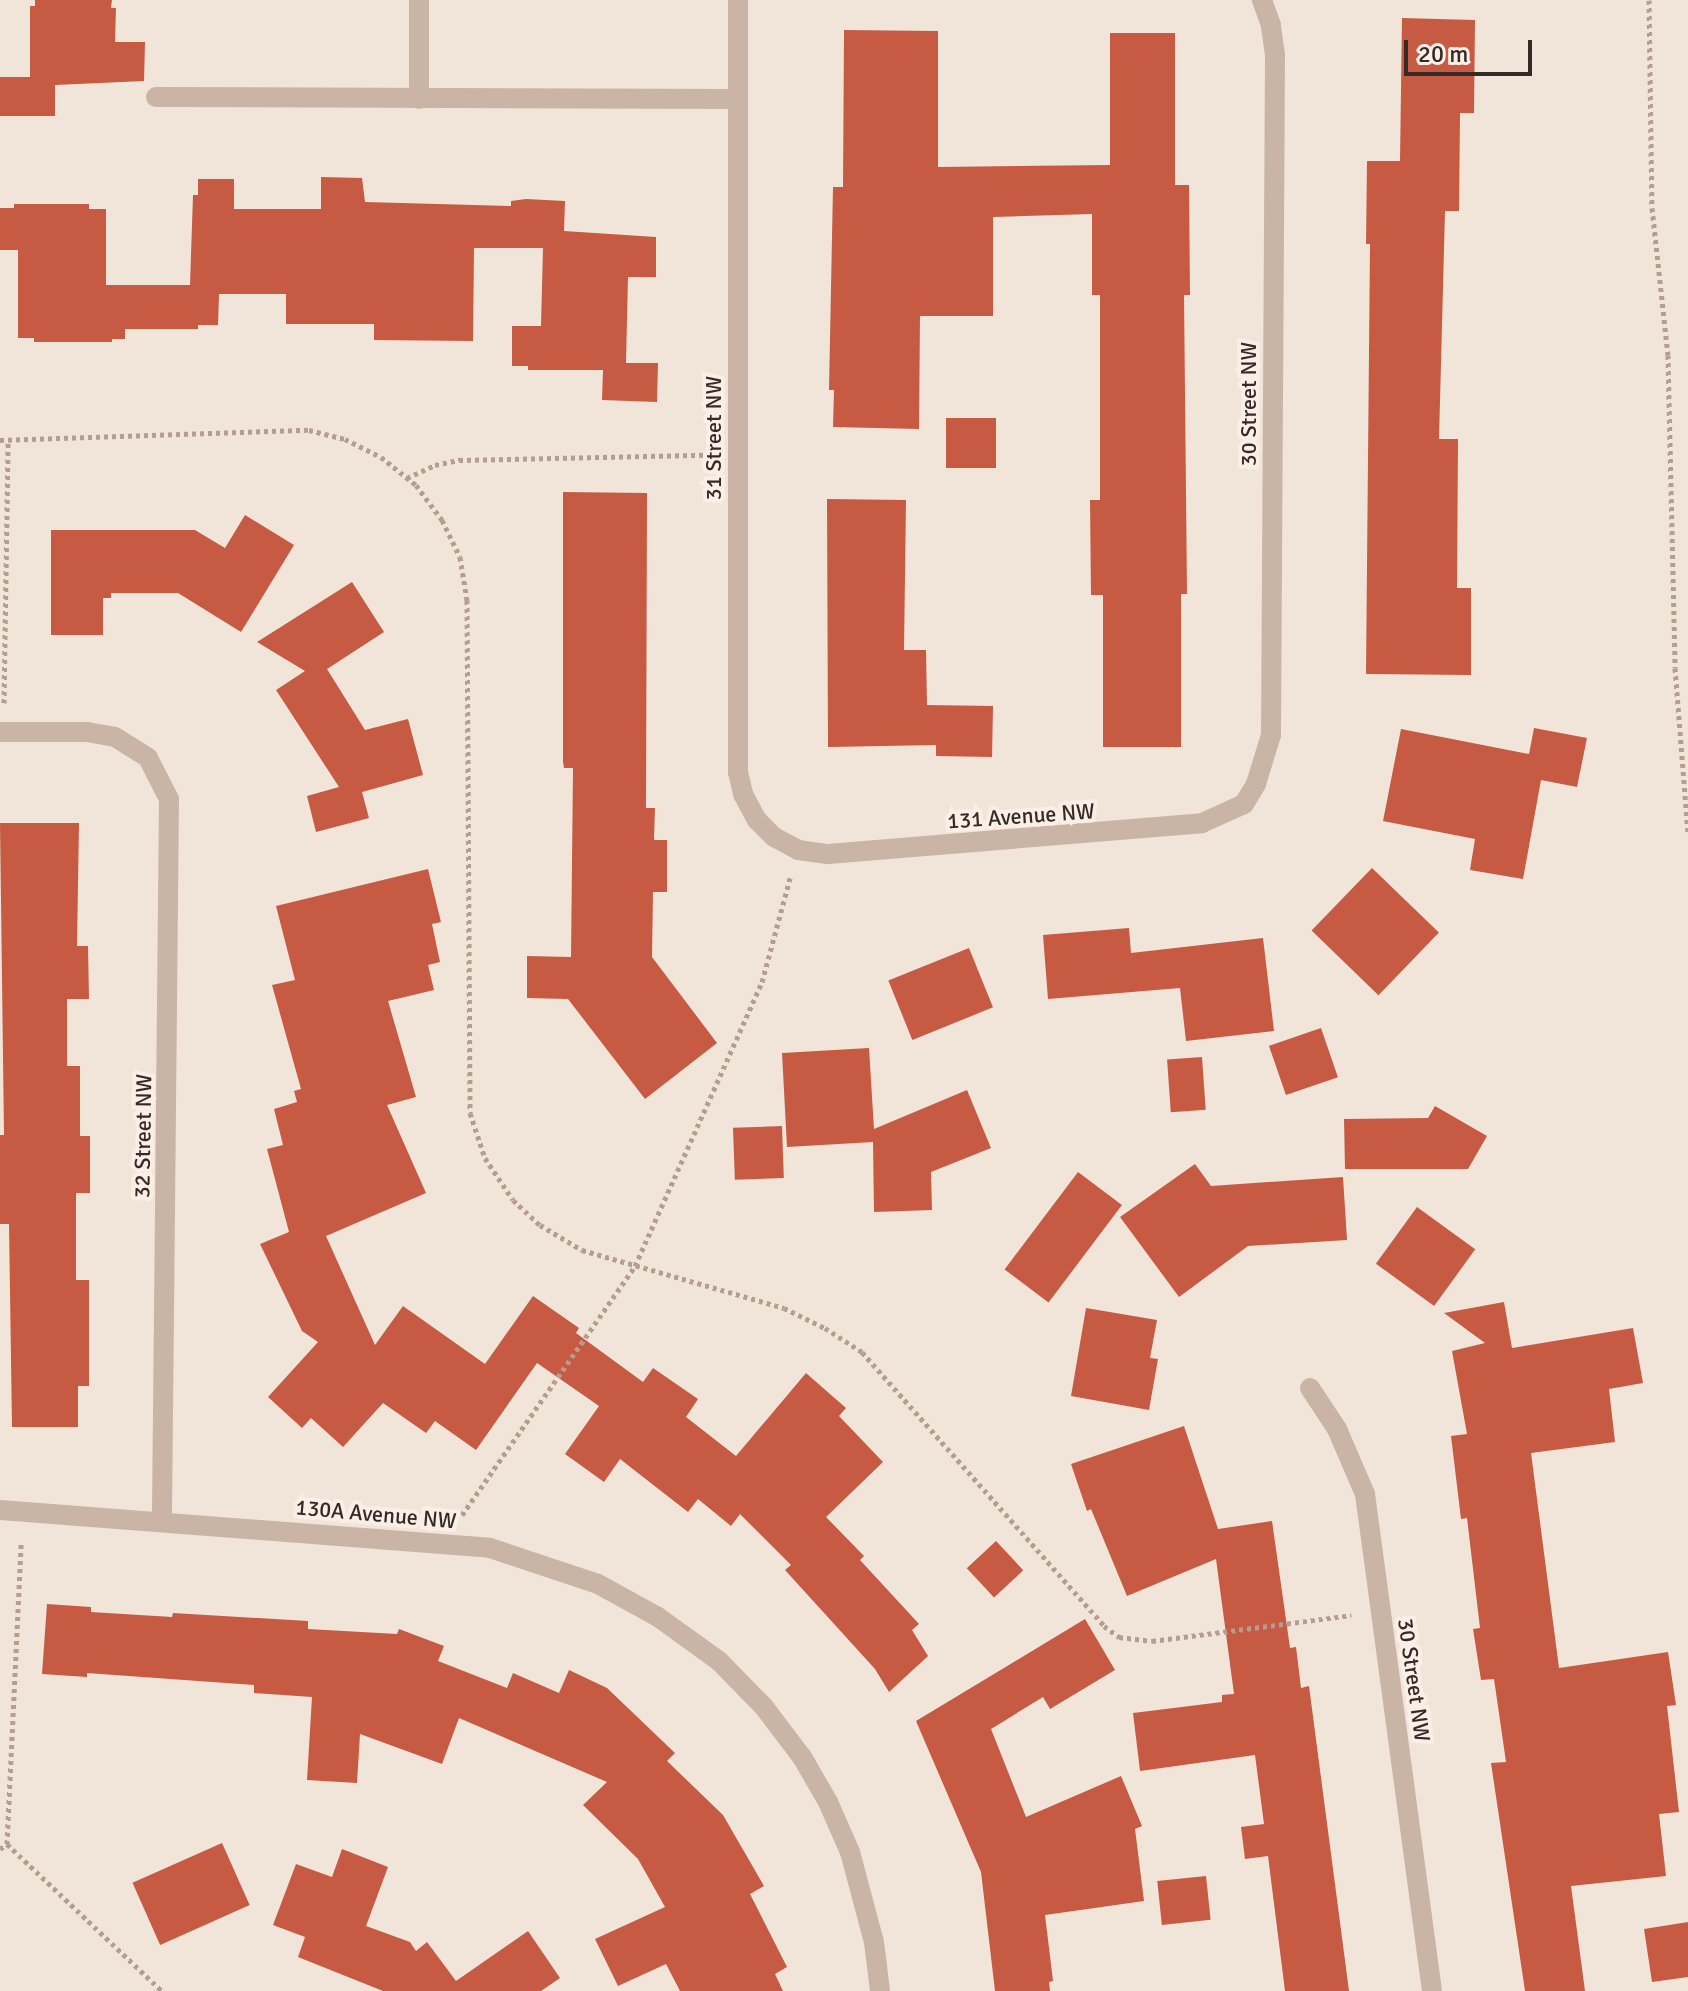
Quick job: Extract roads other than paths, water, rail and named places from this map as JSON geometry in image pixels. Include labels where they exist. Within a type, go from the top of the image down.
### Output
[{"type":"street","points":[[419,0],[419,99]]},
{"type":"street","name":"31 Street NW","points":[[738,0],[738,772],[743,794],[757,820],[774,837],[798,850]]},
{"type":"street","name":"30 Street NW","points":[[1244,804],[1256,784],[1271,735],[1275,55],[1271,25],[1262,0]]},
{"type":"street","points":[[156,97],[738,99]]},
{"type":"street","name":"32 Street NW","points":[[2,732],[87,732],[115,737],[148,758],[169,799],[162,1520]]},
{"type":"street","name":"131 Avenue NW","points":[[798,850],[828,854],[1161,829],[1202,823],[1244,804]]},
{"type":"street","name":"30 Street NW","points":[[1310,1388],[1337,1429],[1365,1494],[1432,1991]]},
{"type":"street","name":"130A Avenue NW","points":[[0,1510],[162,1520],[490,1548],[598,1584],[658,1617],[719,1661],[764,1707],[802,1757],[828,1802],[850,1852],[863,1894],[880,1991]]}]
